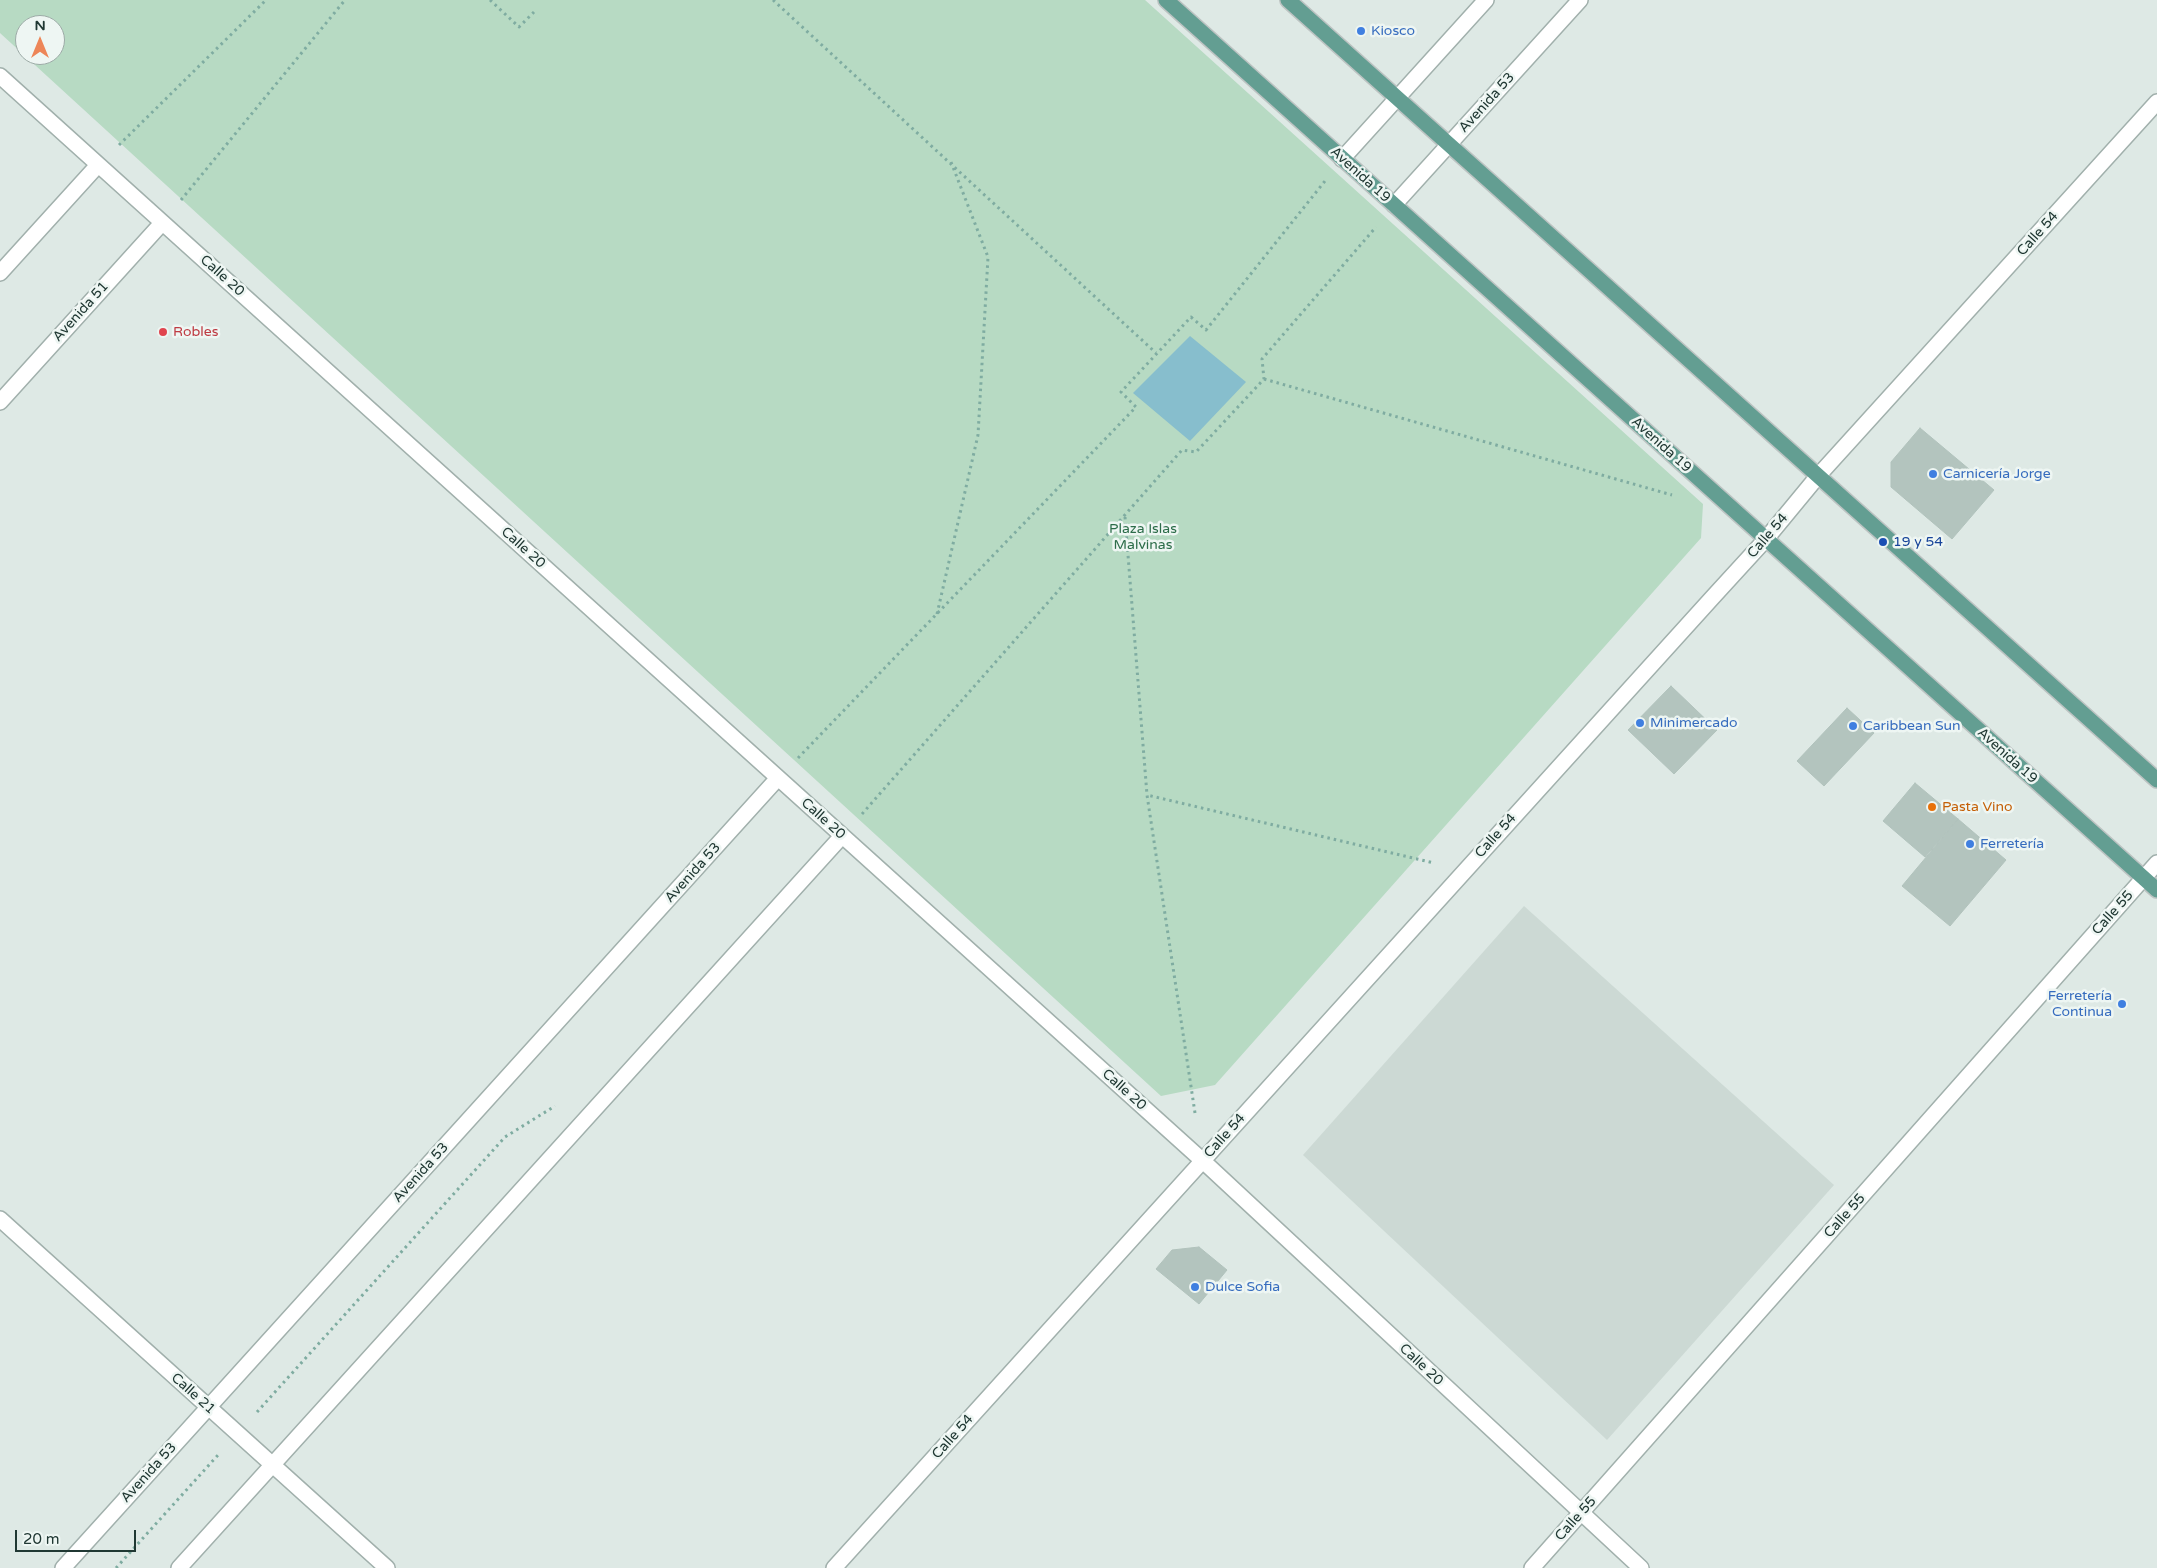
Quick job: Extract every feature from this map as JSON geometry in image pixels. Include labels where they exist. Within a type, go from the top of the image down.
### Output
[{"type":"main road","name":"Avenida 19","points":[[1166,0],[2157,890]]},
{"type":"main road","points":[[1288,0],[2157,780]]},
{"type":"street","points":[[1342,159],[1486,0]]},
{"type":"street","name":"Avenida 53","points":[[1394,205],[1580,0]]},
{"type":"street","name":"Calle 20","points":[[0,76],[1202,1161],[1641,1568]]},
{"type":"street","name":"Calle 54","points":[[834,1568],[1766,539],[1818,476],[2157,102]]},
{"type":"street","points":[[0,273],[98,165]]},
{"type":"street","name":"Avenida 51","points":[[0,402],[162,223]]},
{"type":"street","name":"Avenida 53","points":[[63,1568],[778,778]]},
{"type":"street","points":[[179,1568],[842,836]]},
{"type":"street","name":"Calle 55","points":[[1532,1568],[2157,863]]},
{"type":"street","name":"Calle 21","points":[[0,1219],[387,1568]]},
{"type":"path","points":[[98,165],[266,0]]},
{"type":"path","points":[[162,223],[345,0]]},
{"type":"path","points":[[490,0],[519,27],[534,12]]},
{"type":"path","points":[[774,0],[1156,352]]},
{"type":"path","points":[[778,778],[1136,407],[1121,392],[1156,352],[1191,317],[1206,330],[1342,159]]},
{"type":"path","points":[[936,615],[978,435],[988,256],[950,161]]},
{"type":"path","points":[[842,836],[1182,450],[1196,452],[1264,379],[1262,359],[1394,205]]},
{"type":"path","points":[[1264,379],[1681,497]]},
{"type":"path","points":[[1125,516],[1147,795],[1202,1161]]},
{"type":"path","points":[[1147,795],[1466,870]]},
{"type":"path","points":[[116,1568],[505,1137],[561,1103]]},
{"type":"shaded area","points":[[1524,906],[1834,1185],[1607,1440],[1303,1155]]},
{"type":"green space","name":"Plaza Islas Malvinas","points":[[0,0],[1145,0],[1703,504],[1701,538],[1215,1085],[1161,1096],[35,65],[65,65],[65,15],[15,15],[15,47],[0,33]]},
{"type":"water","points":[[1190,336],[1246,382],[1190,441],[1133,393]]},
{"type":"building","name":"Carnicería Jorge","points":[[1920,428],[1994,490],[1952,539],[1891,487],[1891,462]]},
{"type":"building","points":[[1671,686],[1717,730],[1674,774],[1628,730]]},
{"type":"building","points":[[1847,708],[1874,733],[1824,786],[1797,761]]},
{"type":"building","points":[[1915,783],[1958,819],[1925,857],[1883,821]]},
{"type":"building","points":[[1958,819],[2006,860],[1950,926],[1902,886]]},
{"type":"building","name":"Dulce Sofia","points":[[1199,1247],[1227,1270],[1199,1304],[1156,1269],[1172,1250]]},
{"type":"place","name":"Kiosco","points":[[1361,31]]},
{"type":"place","name":"Robles","points":[[163,332]]},
{"type":"place","name":"Carnicería Jorge","points":[[1933,474]]},
{"type":"place","name":"19 y 54","points":[[1883,542]]},
{"type":"place","name":"Minimercado","points":[[1640,723]]},
{"type":"place","name":"Caribbean Sun","points":[[1853,726]]},
{"type":"place","name":"Pasta Vino","points":[[1932,807]]},
{"type":"place","name":"Ferretería","points":[[1970,844]]},
{"type":"place","name":"Ferretería Continua","points":[[2122,1004]]},
{"type":"place","name":"Dulce Sofia","points":[[1195,1287]]}]
